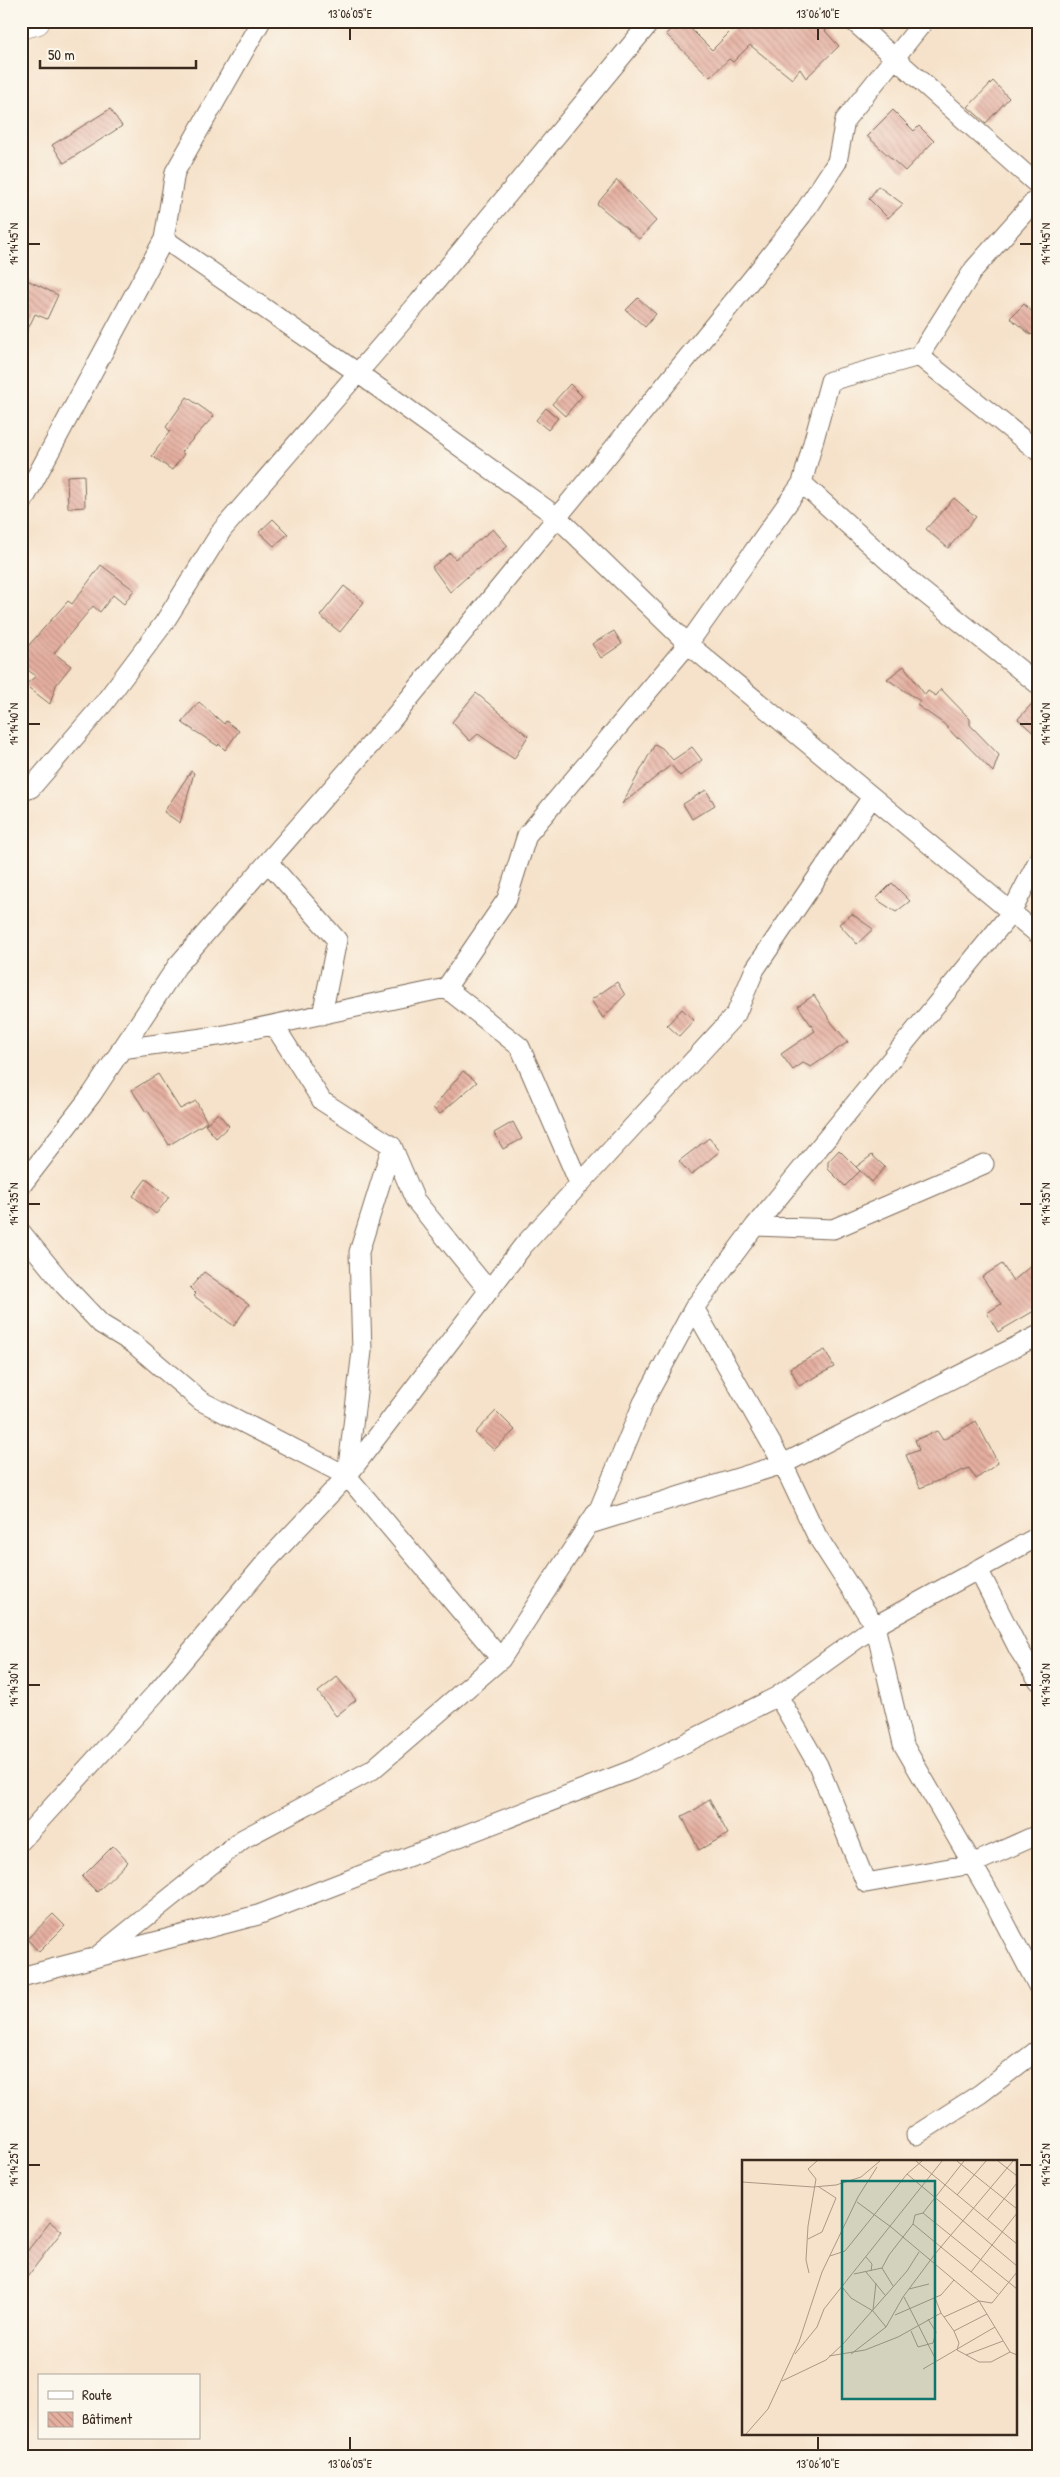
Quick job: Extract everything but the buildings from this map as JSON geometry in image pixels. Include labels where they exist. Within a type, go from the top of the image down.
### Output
[{"type":"highway","points":[[21,24],[36,21]]},
{"type":"street","points":[[21,505],[164,239],[175,172],[262,21]]},
{"type":"street","points":[[21,792],[31,788],[104,703],[164,623],[222,530],[420,302],[651,21]]},
{"type":"street","points":[[853,21],[1039,186]]},
{"type":"street","points":[[21,1186],[92,1094],[177,966],[390,722],[749,283],[802,215],[838,162],[845,120],[924,21]]},
{"type":"street","points":[[121,1050],[225,1035],[446,988],[507,899],[527,835],[688,644],[802,483],[830,381],[919,356],[974,269],[1039,196]]},
{"type":"street","points":[[164,239],[358,373],[558,517],[688,644],[1039,935]]},
{"type":"street","points":[[919,356],[1039,452]]},
{"type":"street","points":[[802,483],[917,587],[1039,685]]},
{"type":"street","points":[[21,1841],[155,1694],[266,1562],[347,1476],[523,1246],[736,1014],[755,969],[872,797]]},
{"type":"street","points":[[95,1958],[243,1839],[372,1770],[502,1658],[600,1507],[643,1403],[694,1308],[756,1226],[1011,913],[1039,859]]},
{"type":"street","points":[[268,862],[337,940],[322,1015]]},
{"type":"street","points":[[446,988],[520,1047],[579,1183]]},
{"type":"street","points":[[274,1025],[322,1101],[392,1146],[415,1200],[489,1290]]},
{"type":"street","points":[[347,1476],[362,1351],[359,1252],[392,1146]]},
{"type":"street","points":[[756,1226],[833,1229],[984,1164]]},
{"type":"street","points":[[21,1232],[64,1285],[101,1324],[134,1344],[200,1400],[347,1476],[502,1658]]},
{"type":"street","points":[[694,1308],[783,1464],[817,1536],[875,1626],[903,1744],[972,1864],[1039,1988]]},
{"type":"street","points":[[588,1525],[783,1464],[1039,1335]]},
{"type":"street","points":[[21,1977],[258,1915],[632,1770],[778,1696],[875,1626],[1039,1536]]},
{"type":"street","points":[[978,1569],[1019,1650],[1039,1680]]},
{"type":"street","points":[[778,1696],[818,1765],[866,1883],[972,1864],[1037,1835],[1039,1832]]},
{"type":"street","points":[[916,2135],[980,2094],[1039,2049]]}]
